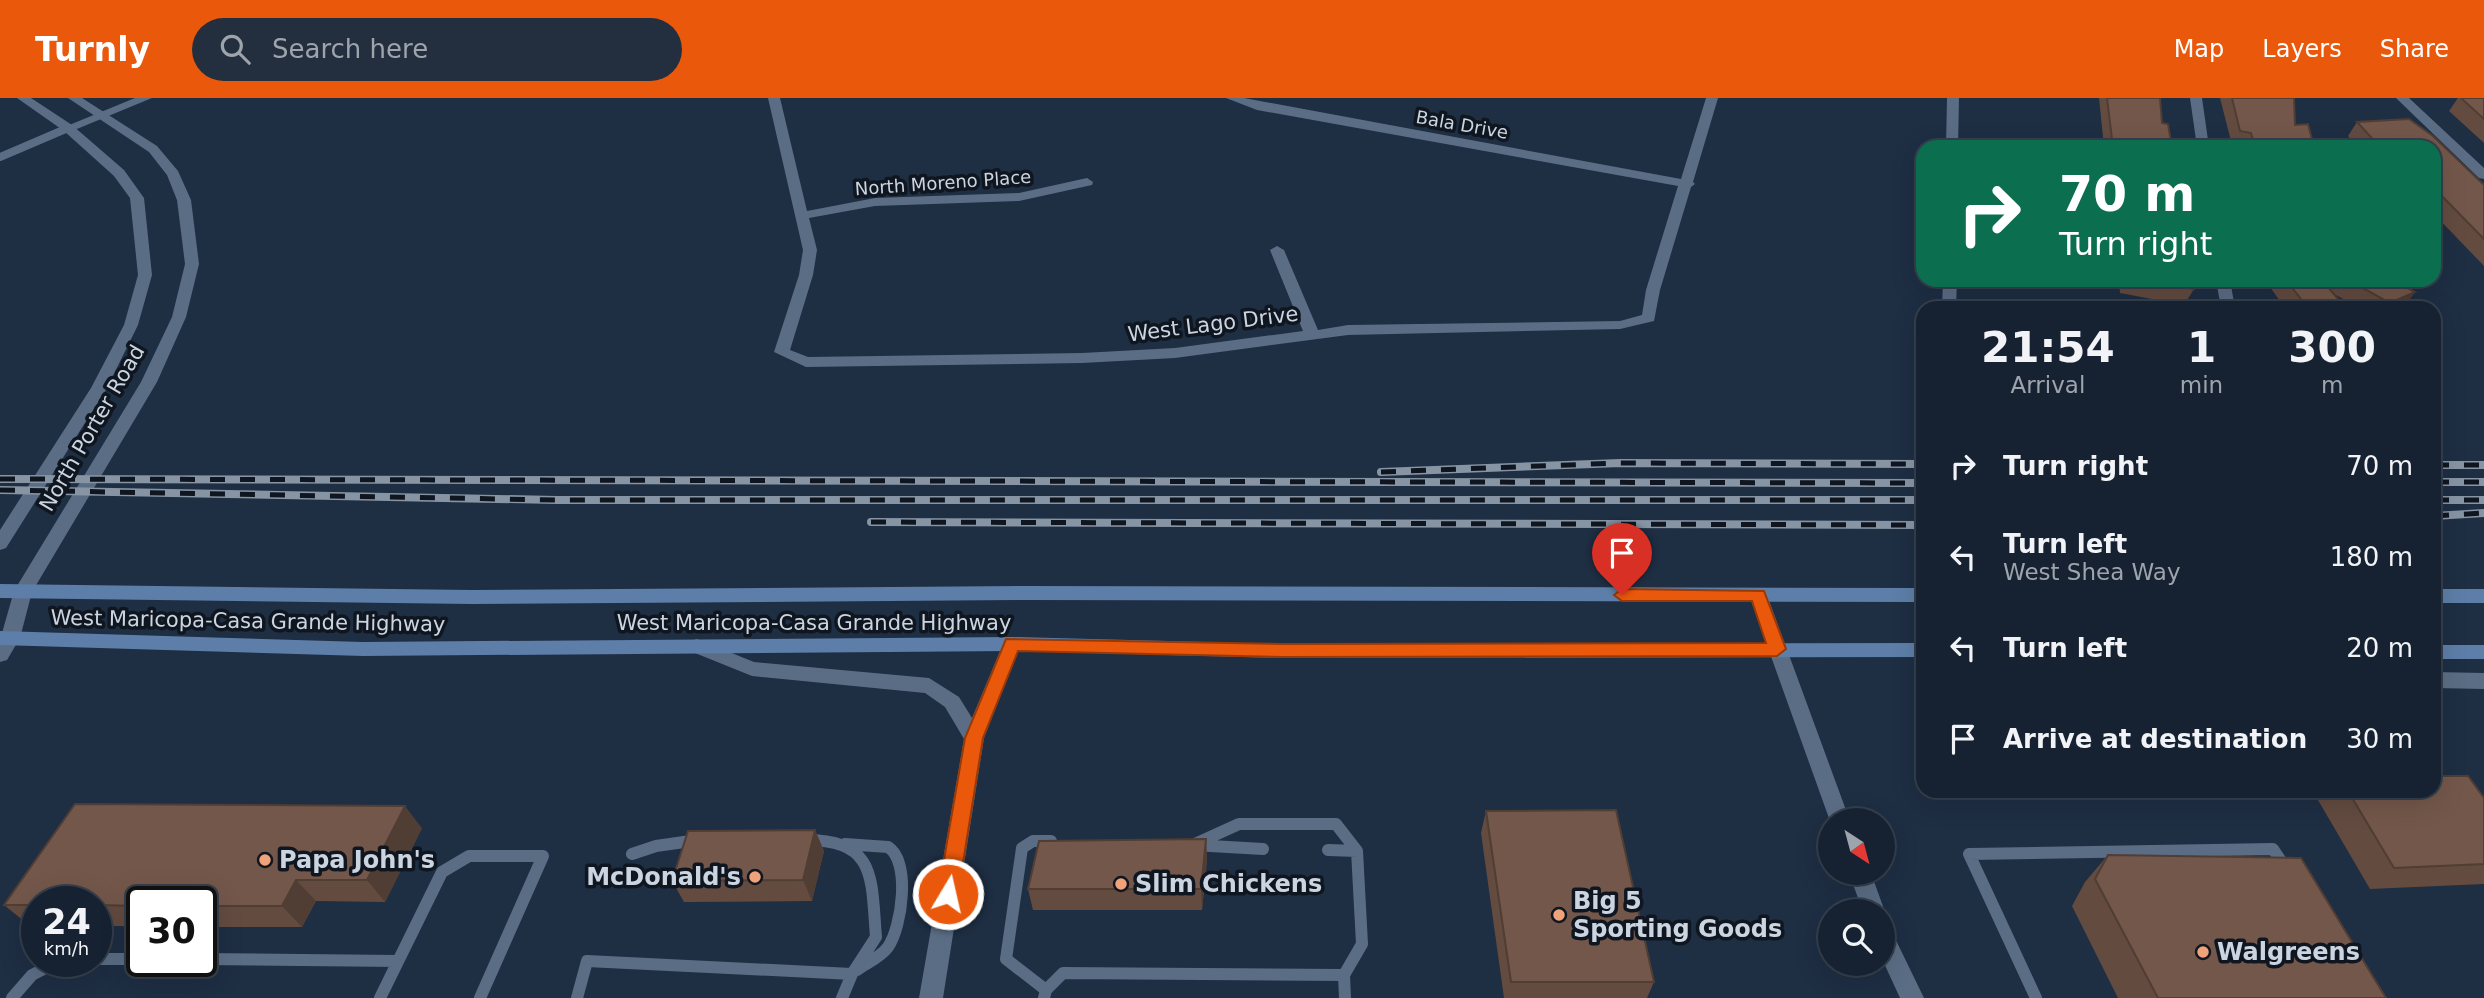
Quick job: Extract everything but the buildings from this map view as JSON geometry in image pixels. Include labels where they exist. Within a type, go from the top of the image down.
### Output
[{"type":"main road","name":"West Maricopa-Casa Grande Highway","points":[[0,591],[472,597],[1010,593],[1916,595]]},
{"type":"main road","points":[[2441,596],[2484,596]]},
{"type":"main road","name":"West Maricopa-Casa Grande Highway","points":[[5,638],[363,649],[1012,644],[1285,651],[1916,650]]},
{"type":"main road","points":[[2441,652],[2484,652]]},
{"type":"street","name":"North Porter Road","points":[[0,544],[99,388],[131,325],[145,275],[142,225],[137,198],[119,173],[68,128],[23,98]]},
{"type":"street","name":"North Porter Road","points":[[0,655],[23,592],[149,382],[179,317],[192,264],[184,200],[173,174],[153,149],[74,98]]},
{"type":"street","points":[[68,128],[146,98]]},
{"type":"street","points":[[774,98],[801,216]]},
{"type":"street","name":"Bala Drive","points":[[1232,98],[1257,106],[1688,184]]},
{"type":"street","points":[[1688,184],[1712,98]]},
{"type":"street","points":[[1952,140],[1953,98]]},
{"type":"street","points":[[2196,98],[2202,140]]},
{"type":"street","points":[[2402,98],[2484,175]]},
{"type":"street","name":"North Moreno Place","points":[[801,216],[875,202],[1019,197],[1087,182]]},
{"type":"street","name":"West Lago Drive","points":[[801,216],[810,250],[806,275],[782,352],[806,362],[1082,358],[1175,354],[1348,330],[1620,325],[1649,318],[1653,290],[1688,184]]},
{"type":"street","points":[[1277,250],[1312,334]]},
{"type":"street","points":[[1758,595],[1835,808]]},
{"type":"street","points":[[931,998],[974,738],[1012,644]]},
{"type":"street","points":[[697,646],[752,669],[929,686],[952,702],[974,738]]},
{"type":"street","points":[[2441,680],[2484,681]]},
{"type":"street","points":[[1895,962],[1912,998]]},
{"type":"lane","points":[[0,157],[68,128]]},
{"type":"lane","points":[[1263,849],[1186,845],[1239,824],[1336,824],[1357,851],[1362,944],[1344,975],[1345,998]]},
{"type":"lane","points":[[632,854],[680,840],[706,840]]},
{"type":"lane","points":[[577,998],[587,961],[852,974],[889,946],[904,887],[902,862],[892,850],[880,845],[785,840]]},
{"type":"lane","points":[[1060,841],[1033,841],[1022,848],[1006,959],[1045,994],[1063,973],[1344,975]]},
{"type":"lane","points":[[842,998],[852,974],[876,937],[866,869],[856,851],[845,844]]},
{"type":"lane","points":[[2036,998],[1969,854],[2273,849],[2295,883]]},
{"type":"lane","points":[[1328,850],[1357,851]]},
{"type":"lane","points":[[380,998],[442,872],[469,856],[543,856],[480,998]]},
{"type":"lane","points":[[217,959],[398,961]]},
{"type":"lane","points":[[12,998],[28,977]]},
{"type":"railway","points":[[1381,472],[1620,463],[1916,464]]},
{"type":"railway","points":[[2441,465],[2484,465]]},
{"type":"railway","points":[[0,479],[1916,483]]},
{"type":"railway","points":[[2441,482],[2484,482]]},
{"type":"railway","points":[[0,490],[557,500],[1916,500]]},
{"type":"railway","points":[[2441,500],[2484,500]]},
{"type":"railway","points":[[2441,516],[2484,513]]},
{"type":"railway","points":[[871,522],[1916,525]]},
{"type":"place","name":"Papa John's","points":[[265,860]]},
{"type":"place","name":"McDonald's","points":[[755,877]]},
{"type":"place","name":"Slim Chickens","points":[[1121,884]]},
{"type":"place","name":"Big 5 Sporting Goods","points":[[1559,915]]},
{"type":"place","name":"Walgreens","points":[[2203,952]]},
{"type":"route","points":[[948,894],[974,738],[1012,644],[1285,651],[1777,649],[1758,595],[1622,595]]}]
